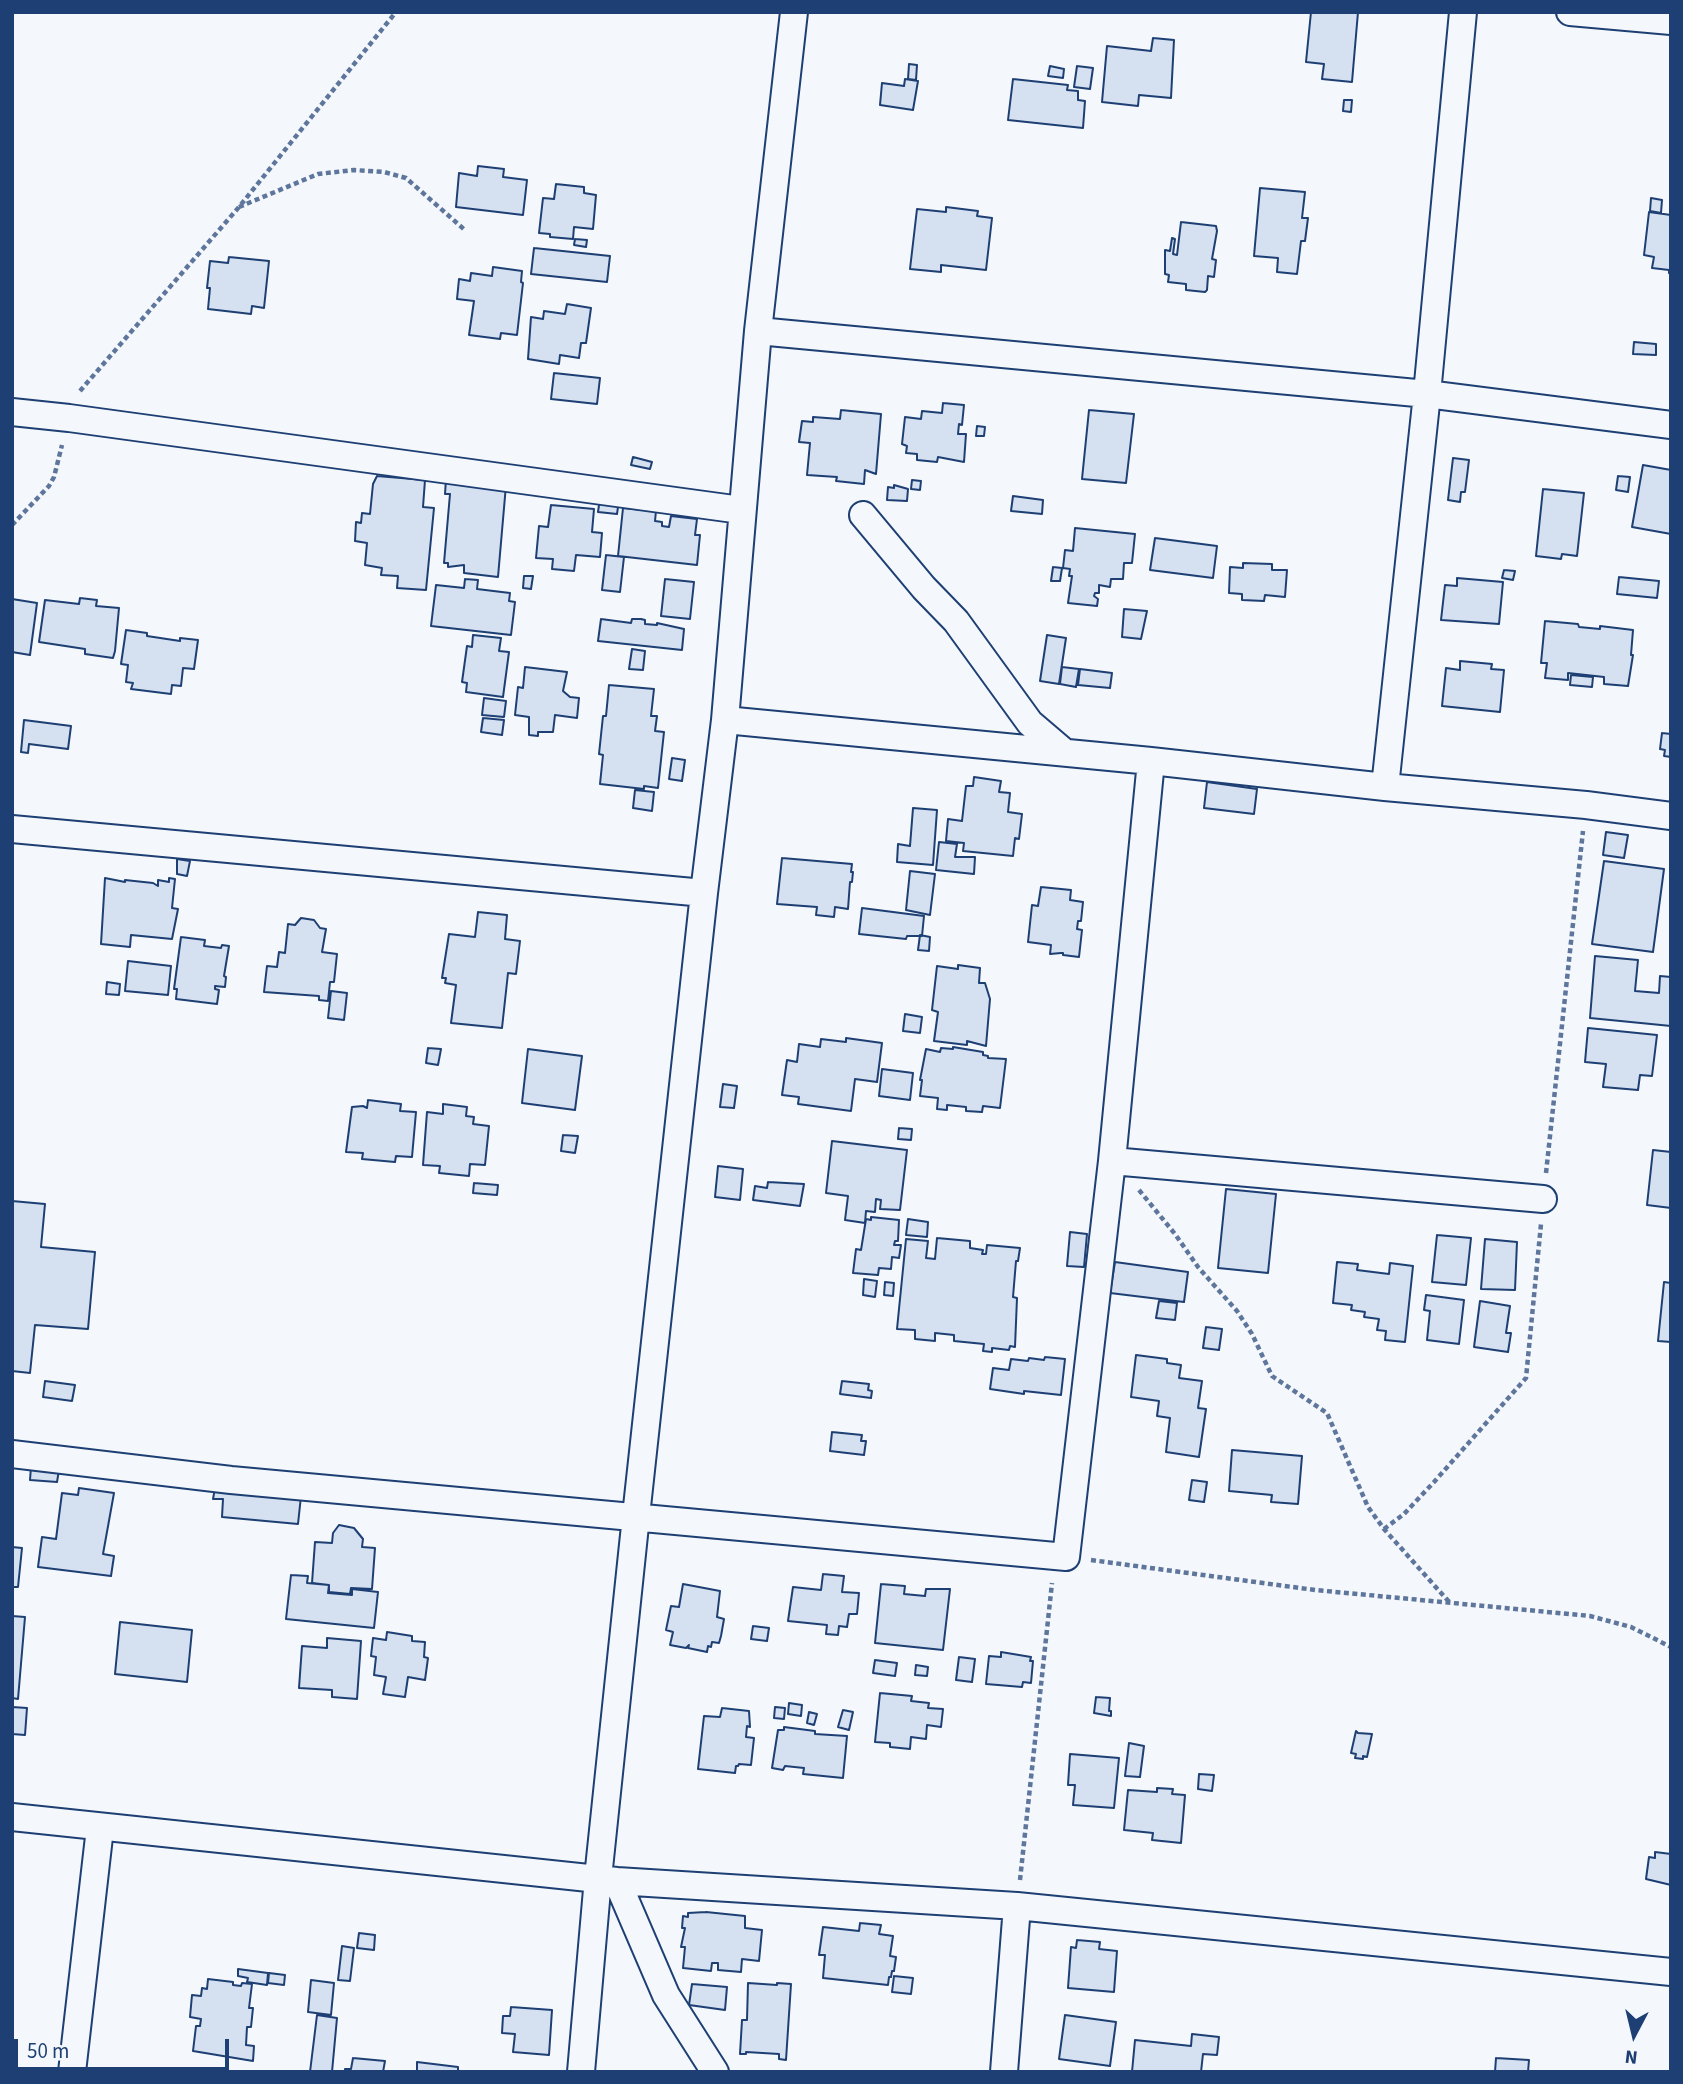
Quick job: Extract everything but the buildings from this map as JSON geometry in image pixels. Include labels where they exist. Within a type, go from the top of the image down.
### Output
[{"type":"street","points":[[581,2072],[608,1880],[636,1516],[725,720],[758,331],[794,12]]},
{"type":"street","points":[[1385,787],[1427,394],[1463,12]]},
{"type":"street","points":[[1570,12],[1667,18]]},
{"type":"street","points":[[758,331],[1427,394],[1671,425]]},
{"type":"street","points":[[12,412],[741,510]]},
{"type":"street","points":[[863,515],[956,621],[1030,723],[1064,752]]},
{"type":"street","points":[[725,720],[1064,752],[1671,816]]},
{"type":"street","points":[[12,1454],[231,1480],[1060,1557],[1114,1162],[1151,761]]},
{"type":"street","points":[[12,829],[704,893]]},
{"type":"street","points":[[1114,1162],[1543,1199]]},
{"type":"street","points":[[12,1817],[608,1880],[1017,1906],[1671,1972]]},
{"type":"street","points":[[72,2072],[100,1828]]},
{"type":"street","points":[[608,1880],[666,1995],[715,2072]]},
{"type":"street","points":[[1003,2072],[1017,1906]]},
{"type":"path","points":[[12,525],[43,494],[54,477],[69,418],[69,408],[86,382],[239,207],[396,12]]},
{"type":"path","points":[[239,207],[318,174],[354,170],[384,172],[406,178],[466,230]]},
{"type":"path","points":[[1114,1162],[1237,1311],[1252,1334],[1272,1376],[1327,1413],[1368,1507],[1384,1529],[1450,1603]]},
{"type":"path","points":[[1017,1906],[1060,1557],[1315,1590],[1590,1616],[1631,1627],[1671,1647]]}]
